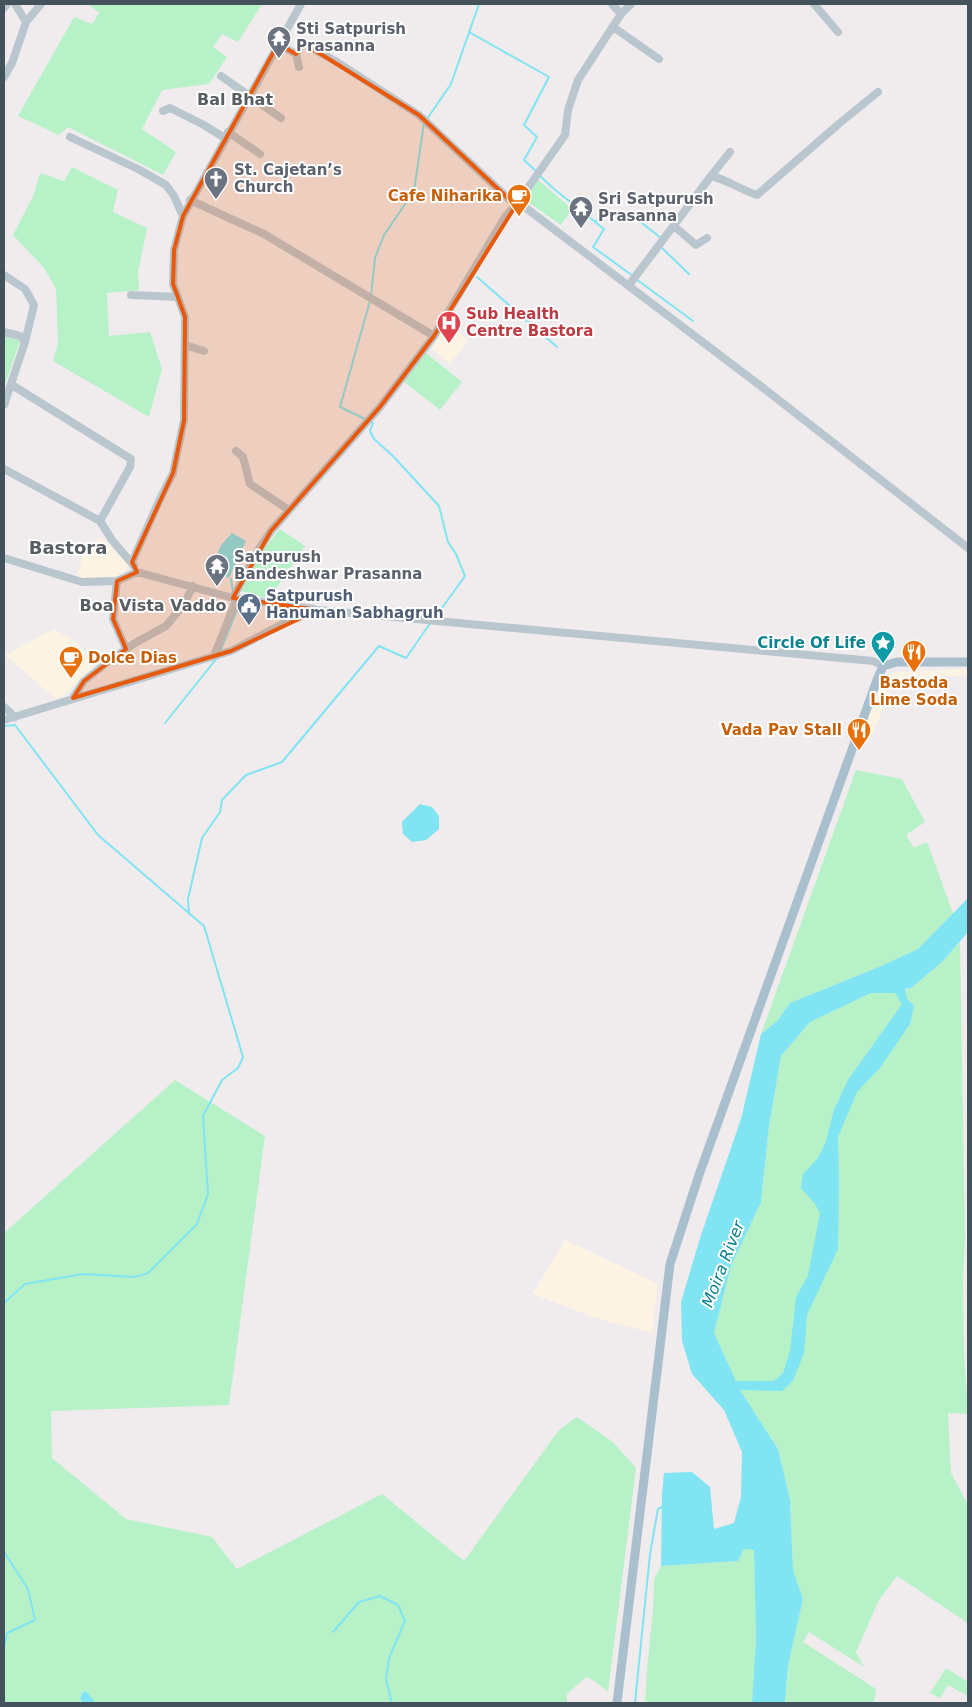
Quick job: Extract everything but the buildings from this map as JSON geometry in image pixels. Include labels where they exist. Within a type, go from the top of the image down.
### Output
[{"type":"main road","points":[[617,1703],[670,1264],[699,1175],[883,666],[897,662],[968,662]]},
{"type":"street","points":[[4,8],[7,4]]},
{"type":"street","points":[[15,4],[26,22]]},
{"type":"street","points":[[4,77],[12,63],[26,22],[41,4]]},
{"type":"street","points":[[132,562],[173,473],[184,420],[185,317],[173,284],[174,250],[183,216],[190,200],[301,4]]},
{"type":"street","points":[[612,4],[622,14]]},
{"type":"street","points":[[217,655],[235,597],[257,552],[270,531],[368,420],[434,336],[505,217],[518,202],[565,135],[568,110],[578,80],[630,4]]},
{"type":"street","points":[[814,4],[838,32]]},
{"type":"street","points":[[613,27],[659,59]]},
{"type":"street","points":[[299,67],[296,54],[303,43],[337,62],[419,115],[510,200],[518,202],[629,285],[968,548]]},
{"type":"street","points":[[278,44],[296,54]]},
{"type":"street","points":[[221,76],[281,118]]},
{"type":"street","points":[[711,176],[721,178],[744,191],[757,195],[840,122],[878,92]]},
{"type":"street","points":[[163,111],[170,108],[227,135],[260,154]]},
{"type":"street","points":[[70,137],[138,169],[166,185],[174,196],[183,216]]},
{"type":"street","points":[[629,285],[730,152]]},
{"type":"street","points":[[190,200],[264,234],[434,336]]},
{"type":"street","points":[[674,226],[696,245],[707,238]]},
{"type":"street","points":[[4,275],[25,290],[34,305],[25,342],[4,406]]},
{"type":"street","points":[[131,296],[178,297]]},
{"type":"street","points":[[4,332],[20,336],[25,342]]},
{"type":"street","points":[[185,345],[204,351]]},
{"type":"street","points":[[12,385],[131,459],[130,467],[100,521]]},
{"type":"street","points":[[236,451],[243,457],[250,484],[289,510]]},
{"type":"street","points":[[4,469],[100,521],[112,540],[132,562],[137,572]]},
{"type":"street","points":[[4,558],[82,582],[117,581],[137,572],[235,597],[318,610],[873,661],[883,666]]},
{"type":"street","points":[[117,581],[113,619],[126,649]]},
{"type":"street","points":[[72,698],[84,681],[126,649],[166,626],[184,604],[194,586]]},
{"type":"street","points":[[4,720],[230,651],[300,615],[318,610]]},
{"type":"street","points":[[4,707],[15,717]]},
{"type":"highlighted area","points":[[303,43],[419,115],[510,200],[518,202],[434,336],[380,407],[271,531],[233,598],[318,610],[231,651],[73,698],[84,681],[126,649],[113,619],[117,581],[137,572],[132,562],[173,473],[184,420],[185,317],[173,284],[174,250],[183,216],[278,44],[296,54]]},
{"type":"shaded area","points":[[447,322],[468,340],[450,364],[432,349]]},
{"type":"shaded area","points":[[101,537],[129,566],[122,576],[76,577],[87,545],[92,544]]},
{"type":"shaded area","points":[[54,629],[78,643],[95,667],[66,693],[56,699],[5,655]]},
{"type":"shaded area","points":[[968,669],[968,675],[903,679],[893,682],[872,736],[863,732],[882,680],[894,672]]},
{"type":"shaded area","points":[[565,1240],[658,1284],[652,1333],[593,1317],[533,1294]]},
{"type":"green space","points":[[88,4],[262,4],[238,42],[222,34],[213,47],[227,57],[209,84],[162,90],[142,129],[176,152],[163,175],[68,127],[59,135],[18,116],[74,17],[92,24],[99,13]]},
{"type":"green space","points":[[72,167],[118,190],[113,212],[147,228],[138,273],[139,290],[107,293],[109,336],[150,332],[162,369],[149,417],[53,361],[58,343],[56,289],[44,268],[13,235],[33,196],[40,173],[64,181]]},
{"type":"green space","points":[[538,180],[572,209],[561,225],[528,202],[527,195]]},
{"type":"green space","points":[[4,336],[20,341],[4,387]]},
{"type":"green space","points":[[426,353],[462,382],[440,410],[403,381]]},
{"type":"green space","points":[[280,529],[305,546],[269,599],[241,591],[261,552]]},
{"type":"green space","points":[[856,770],[902,779],[925,822],[906,835],[914,848],[927,842],[953,913],[918,949],[790,1003],[777,1021],[761,1034]]},
{"type":"green space","points":[[960,942],[965,1238],[963,1282],[964,1352],[968,1414],[948,1413],[951,1473],[968,1505],[968,1623],[897,1576],[879,1600],[856,1652],[864,1667],[809,1632],[803,1642],[876,1689],[874,1703],[785,1703],[788,1666],[803,1599],[793,1570],[790,1500],[778,1449],[740,1390],[714,1333],[731,1266],[761,1202],[769,1126],[781,1056],[810,1022],[871,993],[895,993],[911,988],[943,961]]},
{"type":"green space","points":[[175,1080],[265,1136],[229,1405],[51,1411],[52,1458],[126,1519],[212,1537],[237,1569],[382,1494],[464,1561],[559,1430],[577,1417],[613,1442],[636,1468],[608,1692],[596,1682],[586,1677],[567,1694],[567,1703],[95,1703],[86,1691],[82,1693],[80,1699],[83,1703],[4,1703],[4,1233]]},
{"type":"green space","points":[[744,1549],[754,1550],[756,1640],[752,1703],[645,1703],[654,1579],[661,1566],[738,1561]]},
{"type":"green space","points":[[946,1668],[968,1682],[968,1696],[948,1685],[940,1698],[930,1693]]},
{"type":"water","points":[[232,533],[246,541],[229,578],[210,570],[221,545]]},
{"type":"water","points":[[420,804],[432,807],[439,816],[439,829],[426,840],[412,842],[403,834],[402,822]]},
{"type":"water","name":"Moira River","points":[[968,898],[968,932],[943,961],[911,988],[905,989],[907,999],[914,1006],[910,1024],[880,1068],[857,1092],[838,1137],[838,1249],[807,1315],[804,1353],[793,1381],[782,1391],[740,1390],[778,1449],[790,1500],[793,1570],[803,1599],[788,1666],[785,1703],[752,1703],[756,1640],[754,1550],[744,1549],[738,1561],[661,1566],[664,1473],[692,1472],[710,1487],[714,1529],[734,1523],[741,1497],[742,1452],[724,1410],[692,1374],[682,1341],[681,1302],[701,1235],[741,1119],[761,1034],[777,1021],[790,1003],[918,949]],"holes":[[[871,993],[895,993],[902,1004],[848,1080],[834,1110],[826,1141],[818,1158],[803,1174],[801,1188],[820,1213],[808,1276],[796,1297],[790,1351],[783,1373],[774,1381],[736,1381],[714,1333],[731,1266],[761,1202],[769,1126],[781,1056],[810,1022]]]},
{"type":"water","points":[[86,1691],[95,1703],[83,1703],[80,1699],[82,1693]]},
{"type":"waterway","points":[[427,119],[451,84],[479,4]]},
{"type":"waterway","points":[[469,32],[549,77],[524,125],[537,137],[524,160],[537,172]]},
{"type":"waterway","points":[[371,296],[375,258],[384,235],[414,191],[424,123]]},
{"type":"waterway","points":[[540,176],[604,229],[593,247],[633,276]]},
{"type":"waterway","points":[[595,222],[602,216],[628,212],[661,238]]},
{"type":"waterway","points":[[662,248],[689,274]]},
{"type":"waterway","points":[[477,277],[557,347]]},
{"type":"waterway","points":[[636,279],[693,321]]},
{"type":"waterway","points":[[365,419],[340,407],[370,301]]},
{"type":"waterway","points":[[369,421],[373,423],[370,431],[374,439],[393,456],[439,506],[448,542],[456,554],[465,576],[434,619]]},
{"type":"waterway","points":[[231,579],[233,592]]},
{"type":"waterway","points":[[220,652],[239,605],[238,603]]},
{"type":"waterway","points":[[189,914],[188,899],[202,838],[220,812],[222,800],[246,775],[282,762],[379,646],[406,658],[431,622]]},
{"type":"waterway","points":[[165,723],[217,658]]},
{"type":"waterway","points":[[4,726],[15,725],[98,835],[204,926],[243,1057],[238,1068],[222,1080],[203,1116],[208,1194],[197,1224],[148,1273],[135,1277],[83,1274],[25,1284],[4,1303]]},
{"type":"waterway","points":[[635,1703],[650,1554],[658,1509],[664,1506]]},
{"type":"waterway","points":[[4,1552],[28,1589],[35,1620],[7,1633],[4,1648]]},
{"type":"waterway","points":[[333,1632],[359,1602],[380,1596],[398,1605],[405,1621],[389,1658],[386,1679],[392,1703]]},
{"type":"place","name":"Sti Satpurish Prasanna","points":[[279,59]]},
{"type":"place","name":"St. Cajetan’s Church","points":[[216,200]]},
{"type":"place","name":"Cafe Niharika","points":[[519,217]]},
{"type":"place","name":"Sri Satpurush Prasanna","points":[[581,229]]},
{"type":"place","name":"Sub Health Centre Bastora","points":[[449,344]]},
{"type":"place","name":"Satpurush Bandeshwar Prasanna","points":[[217,587]]},
{"type":"place","name":"Satpurush Hanuman Sabhagruh","points":[[249,626]]},
{"type":"place","name":"Circle Of Life","points":[[883,664]]},
{"type":"place","name":"Bastoda Lime Soda","points":[[914,673]]},
{"type":"place","name":"Dolce Dias","points":[[71,679]]},
{"type":"place","name":"Vada Pav Stall","points":[[859,751]]},
{"type":"district","name":"Bal Bhat","points":[[235,99]]},
{"type":"district","name":"Bastora","points":[[68,547]]},
{"type":"district","name":"Boa Vista Vaddo","points":[[153,605]]}]
